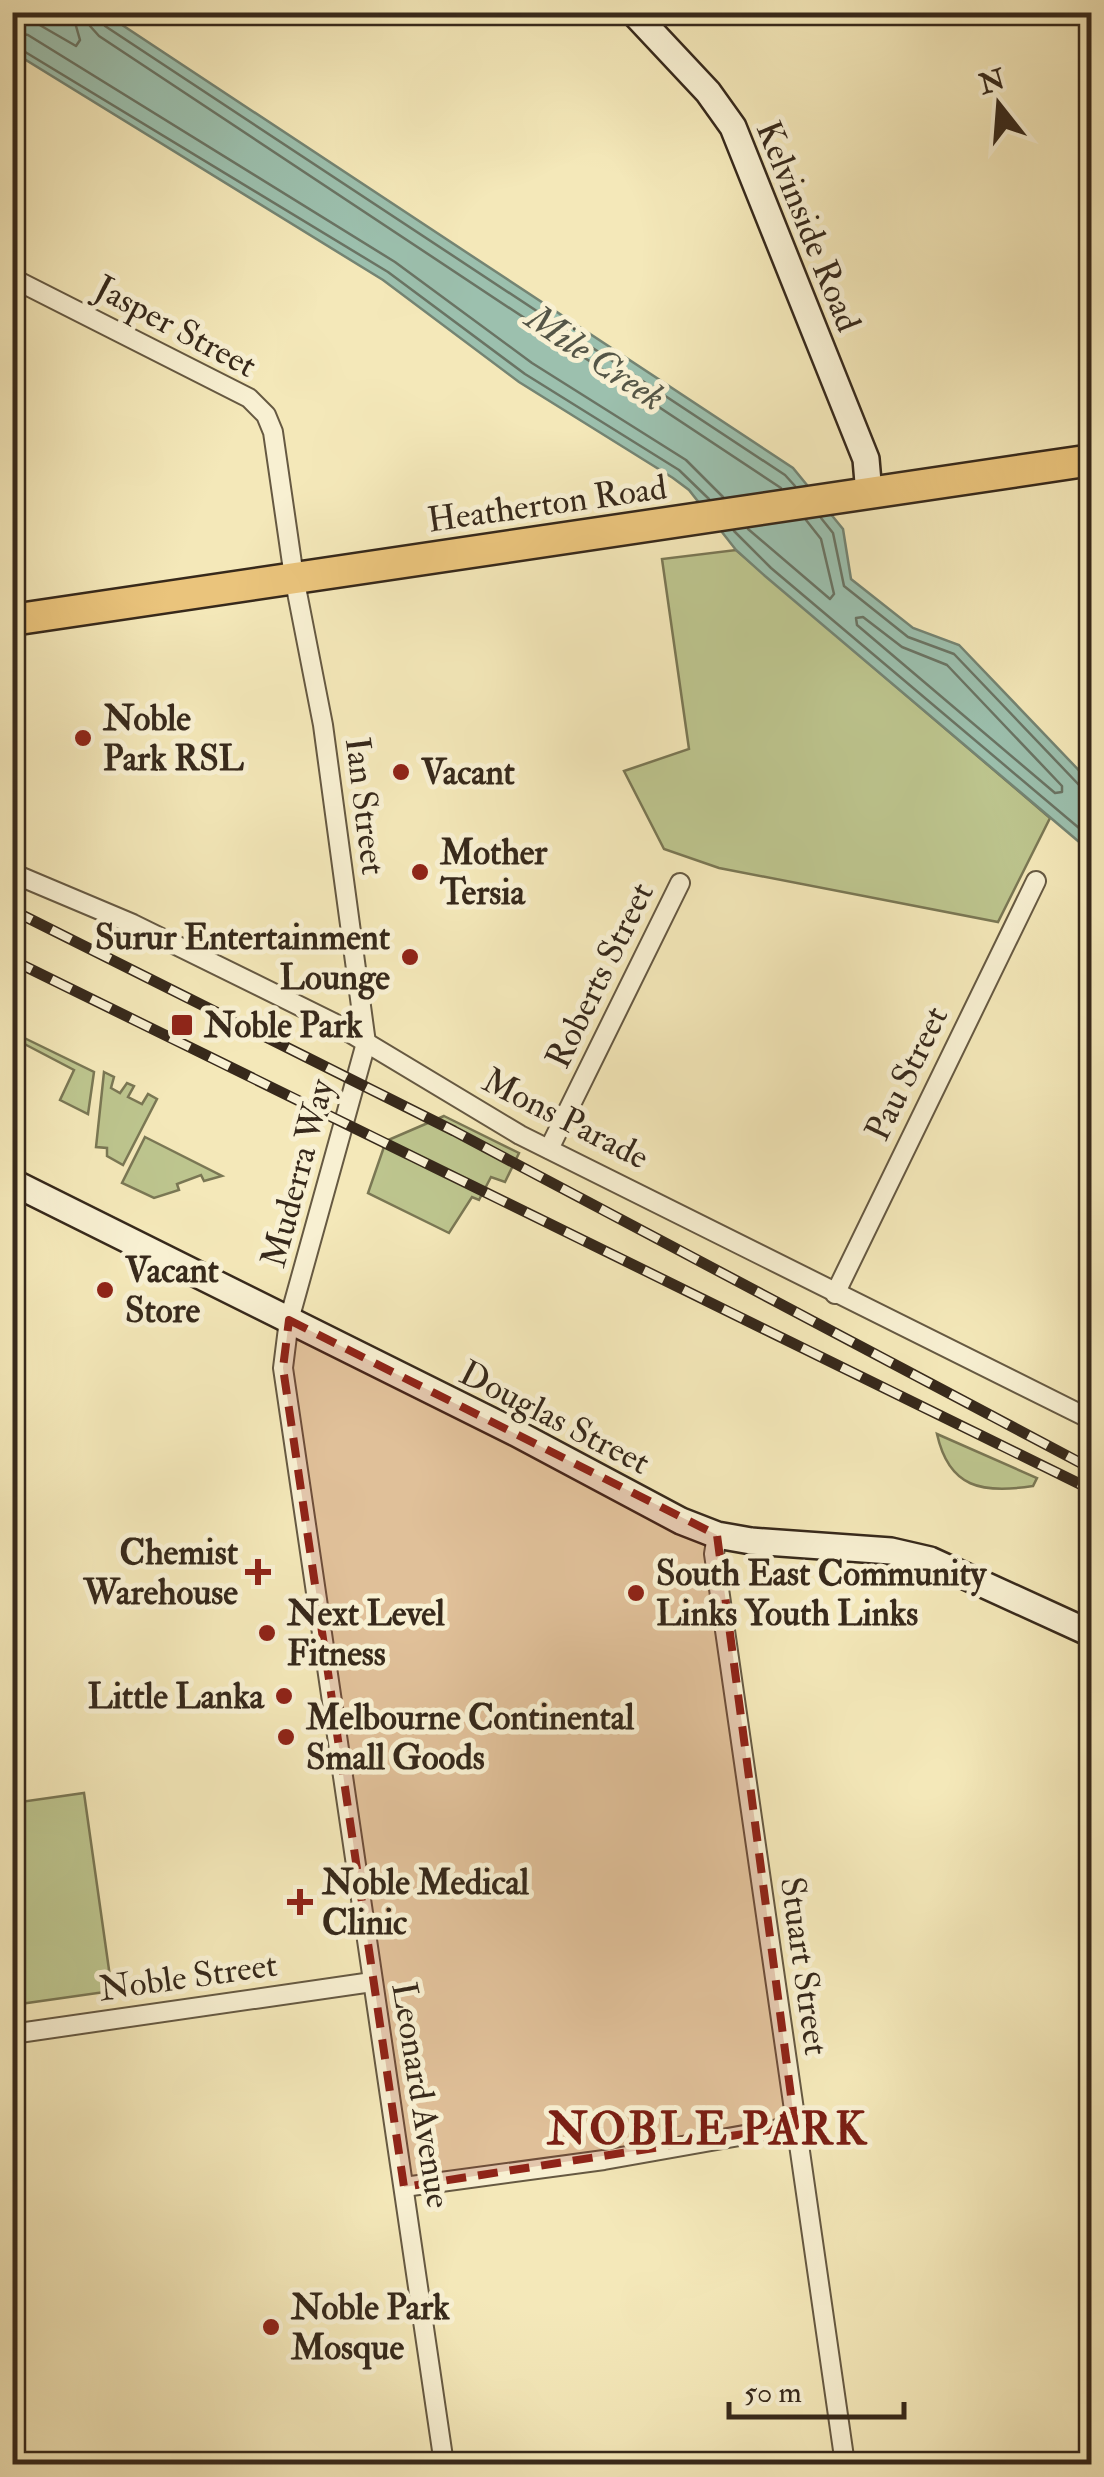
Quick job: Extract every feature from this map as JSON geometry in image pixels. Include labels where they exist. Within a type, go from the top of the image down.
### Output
[{"type":"main road","name":"Kelvinside Road","points":[[633,12],[708,92],[748,156],[866,459],[869,494]]},
{"type":"main road","name":"Heatherton Road","points":[[12,620],[1092,460]]},
{"type":"main road","name":"Douglas Street","points":[[12,1182],[670,1516],[717,1535],[891,1550],[930,1560],[1092,1634]]},
{"type":"street","name":"Jasper Street","points":[[12,278],[249,398],[266,415],[273,432],[294,578]]},
{"type":"street","name":"Ian Street","points":[[294,578],[323,725],[366,1043]]},
{"type":"street","name":"Mons Parade","points":[[12,873],[156,935],[366,1043],[548,1150],[662,1202],[835,1294],[1092,1420]]},
{"type":"street","name":"Pau Street","points":[[835,1294],[1036,881]]},
{"type":"street","name":"Roberts Street","points":[[548,1150],[680,882]]},
{"type":"street","name":"Muderra Way","points":[[290,1320],[366,1043]]},
{"type":"street","name":"Leonard Avenue","points":[[290,1320],[283,1368],[444,2464]]},
{"type":"street","name":"Stuart Street","points":[[717,1535],[715,1566],[845,2464]]},
{"type":"street","name":"Noble Street","points":[[12,2034],[372,1982]]},
{"type":"street","points":[[404,2187],[604,2160],[795,2126]]},
{"type":"highlighted area","points":[[289,1320],[717,1535],[795,2126],[404,2187],[283,1368]]},
{"type":"green space","points":[[736,550],[1050,818],[998,922],[719,868],[664,849],[624,771],[689,749],[662,559]]},
{"type":"green space","points":[[12,1032],[94,1072],[88,1114],[60,1100],[74,1070],[13,1038]]},
{"type":"green space","points":[[104,1072],[114,1077],[111,1088],[120,1093],[127,1083],[134,1086],[128,1097],[142,1104],[148,1094],[157,1099],[123,1165],[107,1156],[107,1148],[96,1147]]},
{"type":"green space","points":[[444,1116],[519,1153],[505,1182],[491,1177],[479,1200],[472,1197],[449,1233],[368,1193],[386,1141]]},
{"type":"green space","points":[[145,1137],[222,1176],[204,1181],[201,1175],[177,1184],[179,1190],[154,1198],[122,1183]]},
{"type":"green space","points":[[937,1434],[1037,1478],[1033,1486],[1015,1488],[970,1483],[950,1466]]},
{"type":"green space","points":[[84,1793],[112,1991],[13,2005],[13,1803]]},
{"type":"water","name":"Mile Creek","points":[[12,13],[104,13],[793,468],[843,529],[851,579],[913,628],[959,645],[1091,783],[1091,852],[736,550],[689,490],[519,382],[383,280],[13,52]]},
{"type":"railway","points":[[12,910],[454,1131],[1092,1469]]},
{"type":"railway","points":[[12,960],[1092,1490]]},
{"type":"place","name":"Noble Park RSL","points":[[83,738]]},
{"type":"place","name":"Vacant","points":[[401,772]]},
{"type":"place","name":"Mother Tersia","points":[[420,872]]},
{"type":"place","name":"Surur Entertainment Lounge","points":[[410,957]]},
{"type":"place","name":"Noble Park","points":[[182,1025]]},
{"type":"place","name":"Vacant Store","points":[[105,1290]]},
{"type":"place","name":"Chemist Warehouse","points":[[258,1572]]},
{"type":"place","name":"South East Community Links Youth Links","points":[[636,1593]]},
{"type":"place","name":"Next Level Fitness","points":[[267,1633]]},
{"type":"place","name":"Little Lanka","points":[[284,1696]]},
{"type":"place","name":"Melbourne Continental Small Goods","points":[[286,1737]]},
{"type":"place","name":"Noble Medical Clinic","points":[[300,1902]]},
{"type":"place","name":"Noble Park Mosque","points":[[271,2327]]},
{"type":"district","name":"NOBLE PARK","points":[[708,2128]]}]
